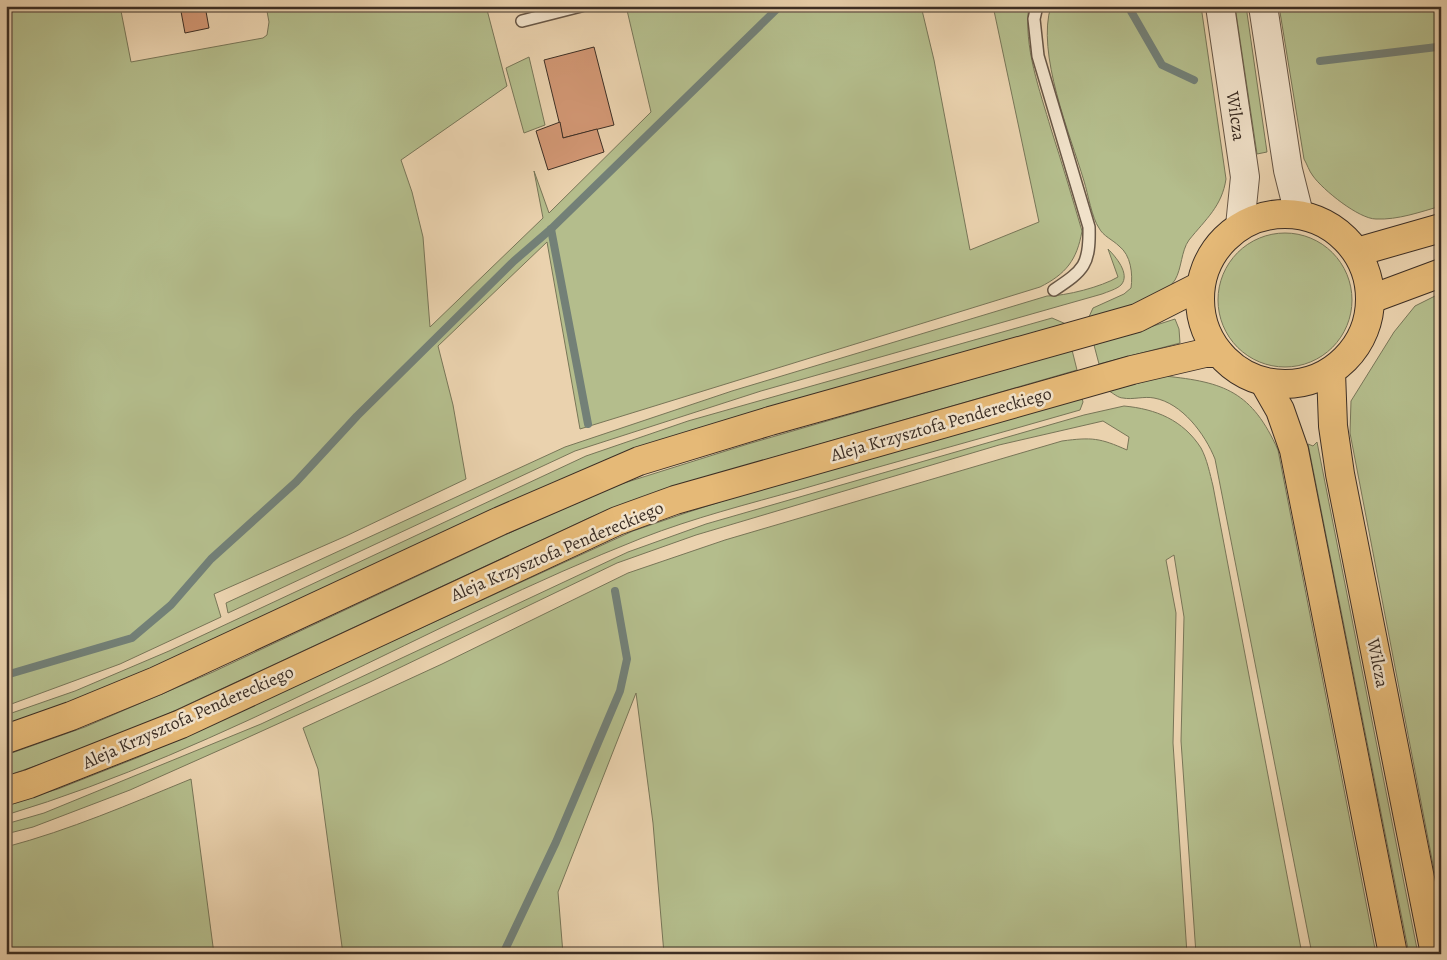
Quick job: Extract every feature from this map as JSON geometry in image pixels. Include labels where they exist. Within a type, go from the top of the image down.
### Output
[{"type":"main road","points":[[1299,214],[1331,226],[1346,238],[1357,252],[1367,274],[1371,299],[1366,327],[1352,352],[1331,372],[1298,384],[1281,385],[1264,382],[1239,371],[1218,353],[1206,333],[1200,310],[1200,286],[1207,262],[1221,242],[1240,226],[1268,215],[1299,214]]},
{"type":"main road","points":[[1357,252],[1441,228]]},
{"type":"main road","points":[[1371,299],[1441,274]]},
{"type":"main road","points":[[6,739],[71,716],[156,681],[500,521],[639,461],[770,421],[1137,318],[1200,286]]},
{"type":"main road","name":"Aleja Krzysztofa Pendereckiego","points":[[6,791],[29,784],[181,724],[617,521],[675,500],[1132,370],[1205,353],[1218,353]]},
{"type":"main road","name":"Wilcza","points":[[1331,372],[1333,426],[1340,474],[1435,954]]},
{"type":"main road","points":[[1264,382],[1280,410],[1294,450],[1394,954]]},
{"type":"street","name":"Wilcza","points":[[1220,6],[1245,176],[1240,226]]},
{"type":"street","points":[[1263,6],[1288,170],[1299,214]]},
{"type":"lane","points":[[522,21],[580,6]]},
{"type":"lane","points":[[1037,6],[1034,19],[1038,56],[1088,227],[1089,251],[1079,273],[1054,290]]},
{"type":"green space","points":[[6,6],[120,6],[131,62],[263,38],[267,35],[269,22],[266,6],[486,6],[507,86],[401,160],[412,192],[423,237],[430,327],[543,218],[534,171],[549,213],[651,112],[626,6],[921,6],[934,60],[970,250],[1039,222],[993,6],[1029,6],[1028,37],[1030,52],[1042,99],[1082,231],[1080,241],[1069,265],[1057,277],[1040,287],[580,429],[547,242],[438,346],[453,405],[466,479],[346,536],[214,594],[221,617],[120,664],[6,706]]},
{"type":"green space","points":[[1051,6],[1201,6],[1226,179],[1217,205],[1186,244],[1175,280],[1158,295],[1147,301],[1088,319],[1093,308],[1124,294],[1131,288],[1132,277],[1126,254],[1101,231],[1097,224],[1063,117],[1051,70],[1048,47],[1048,25]]},
{"type":"green space","points":[[1235,6],[1246,6],[1267,152],[1257,154]]},
{"type":"green space","points":[[1279,6],[1441,6],[1441,206],[1401,217],[1369,218],[1342,203],[1313,176],[1304,159]]},
{"type":"green space","points":[[529,57],[545,125],[524,133],[506,68]]},
{"type":"green space","points":[[1285,233],[1310,238],[1332,253],[1347,275],[1352,300],[1347,325],[1332,347],[1310,362],[1285,367],[1260,362],[1238,347],[1223,325],[1218,300],[1223,275],[1238,253],[1260,238]]},
{"type":"green space","points":[[1108,249],[1123,271],[1124,281],[1117,288],[1102,294],[761,391],[575,451],[228,613],[226,603],[565,447],[732,391],[1047,296],[1073,293],[1102,284],[1118,277]]},
{"type":"green space","points":[[1441,293],[1441,906],[1350,433],[1351,401],[1394,332],[1415,306]]},
{"type":"green space","points":[[1052,318],[1066,324],[606,460],[143,673],[60,707],[6,725],[6,715],[75,691],[169,651],[586,456],[688,421]]},
{"type":"green space","points":[[1175,319],[1179,329],[1180,343],[1099,364],[1094,345]]},
{"type":"green space","points":[[1072,350],[1077,370],[678,485],[591,517],[161,717],[94,746],[6,776],[6,755],[85,727],[213,672],[522,527],[621,484],[748,444]]},
{"type":"green space","points":[[1164,376],[1204,382],[1234,394],[1247,403],[1258,415],[1278,450],[1376,954],[1312,954],[1215,459],[1199,430],[1174,406],[1154,398],[1121,398],[1109,391]]},
{"type":"green space","points":[[1082,398],[1083,402],[1080,410],[721,512],[642,538],[483,608],[248,720],[169,755],[88,787],[6,815],[6,804],[58,789],[139,757],[633,531],[800,477]]},
{"type":"green space","points":[[1124,406],[1158,413],[1177,423],[1194,438],[1207,462],[1302,954],[1196,954],[1181,741],[1184,617],[1174,555],[1166,560],[1176,613],[1173,743],[1187,954],[664,954],[653,823],[636,693],[558,892],[563,954],[343,954],[318,769],[303,728],[442,664],[628,573],[725,540],[1062,441],[1096,440],[1127,450],[1129,437],[1103,421],[999,445],[696,535],[617,563],[370,682],[130,790],[33,827],[6,834],[6,824],[44,813],[261,724],[628,552],[706,524],[1084,415]]},
{"type":"green space","points":[[1317,442],[1418,954],[1409,954],[1308,444],[1313,446]]},
{"type":"green space","points":[[191,779],[214,954],[6,954],[6,847],[77,825]]},
{"type":"building","points":[[180,6],[205,6],[209,28],[185,33]]},
{"type":"building","points":[[594,47],[614,125],[563,138],[544,60]]},
{"type":"building","points":[[560,122],[563,138],[597,129],[604,152],[548,170],[536,131]]},
{"type":"waterway","points":[[6,675],[132,638],[171,605],[211,559],[296,482],[357,416],[514,261],[551,229],[780,6]]},
{"type":"waterway","points":[[1128,6],[1162,65],[1194,80]]},
{"type":"waterway","points":[[1320,61],[1437,47],[1441,50]]},
{"type":"waterway","points":[[551,229],[588,424]]},
{"type":"waterway","points":[[503,954],[556,842],[620,691],[627,659],[615,591]]}]
